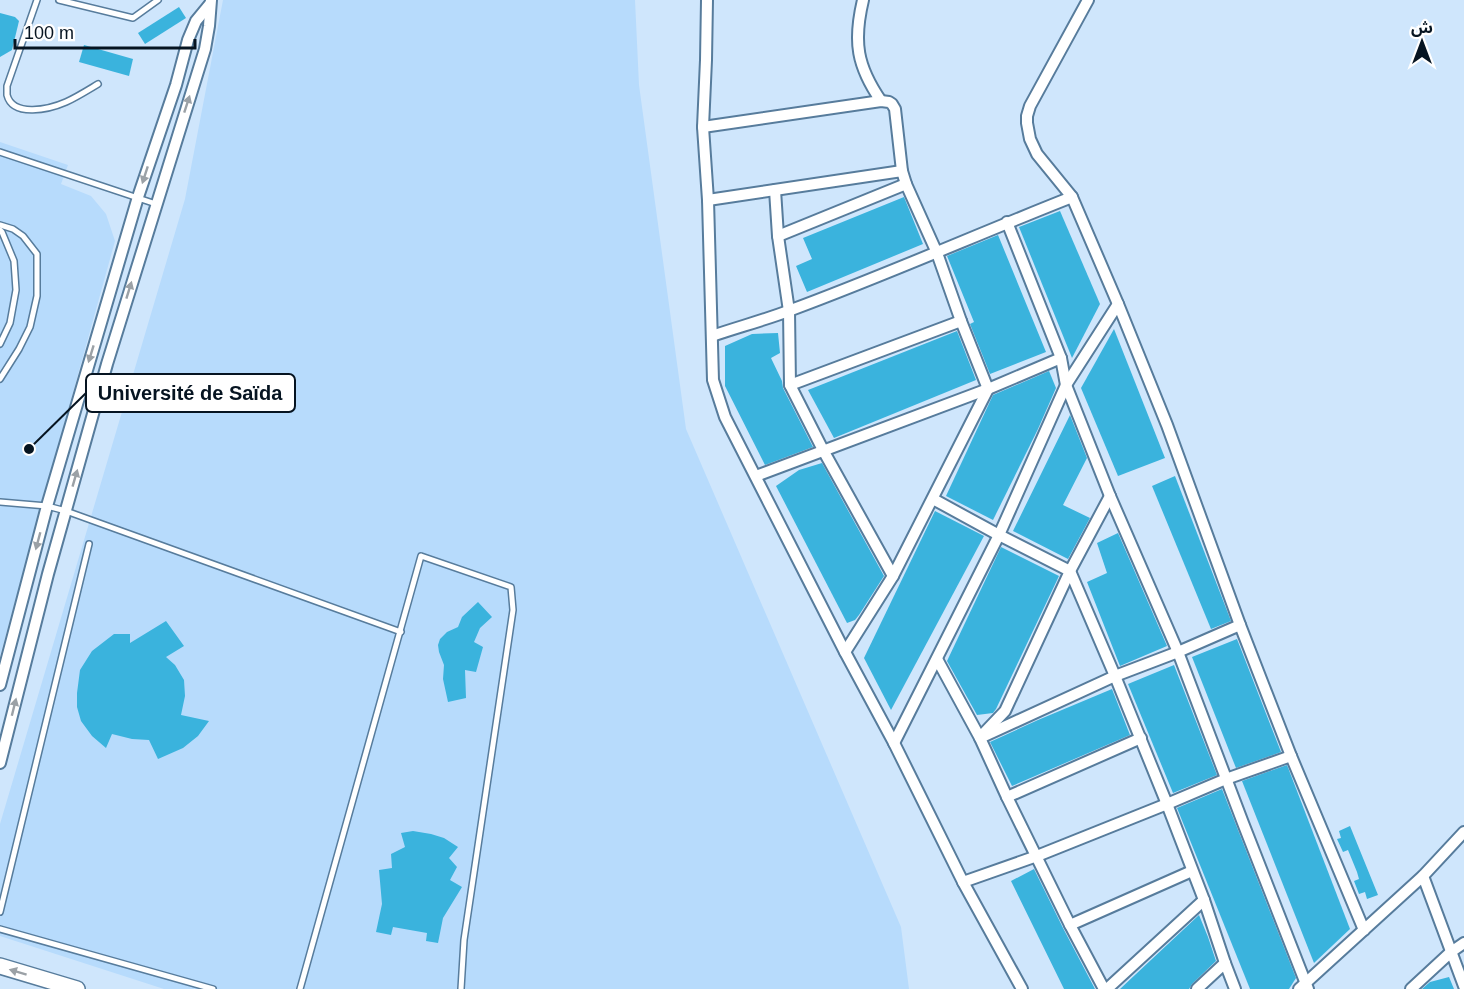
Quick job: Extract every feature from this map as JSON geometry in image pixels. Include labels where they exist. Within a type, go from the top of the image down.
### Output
[{"type":"main road","points":[[0,966],[76,989]]},
{"type":"street","points":[[707,0],[703,127],[708,200],[713,380],[725,417],[894,743],[963,882],[1022,989]]},
{"type":"street","points":[[863,0],[858,35],[860,58],[865,74],[881,101]]},
{"type":"street","points":[[1088,0],[1030,106],[1027,116],[1030,139],[1037,154],[1072,196],[1118,304],[1167,425],[1240,625],[1291,756],[1364,930]]},
{"type":"street","points":[[0,685],[47,506],[138,197],[176,85],[188,40],[196,21],[211,2]]},
{"type":"street","points":[[0,763],[48,574],[107,364],[205,49],[211,2]]},
{"type":"street","points":[[703,127],[881,101],[892,104],[895,109],[902,171],[906,184],[937,253],[988,389],[893,576],[845,652]]},
{"type":"street","points":[[708,200],[902,171]]},
{"type":"street","points":[[778,236],[906,184]]},
{"type":"street","points":[[775,190],[778,236],[789,311],[790,385],[823,450],[893,576]]},
{"type":"street","points":[[712,336],[789,311],[937,253],[1072,196]]},
{"type":"street","points":[[1007,222],[1061,358],[1066,385],[1110,496],[1178,652],[1304,987],[1423,876],[1464,832]]},
{"type":"street","points":[[894,743],[999,535],[1066,385],[1118,304]]},
{"type":"street","points":[[790,385],[961,321]]},
{"type":"street","points":[[756,476],[988,389],[1061,358]]},
{"type":"street","points":[[980,738],[1005,711],[1070,571],[1110,496]]},
{"type":"street","points":[[933,499],[1070,571],[1141,738],[1204,900],[1235,989]]},
{"type":"street","points":[[980,738],[1115,676],[1240,625]]},
{"type":"street","points":[[937,659],[980,738],[1070,925],[1106,989],[1204,900]]},
{"type":"street","points":[[1007,797],[1141,738]]},
{"type":"street","points":[[963,882],[1037,856],[1226,779],[1291,756]]},
{"type":"street","points":[[1070,925],[1192,871]]},
{"type":"street","points":[[1423,876],[1464,986]]},
{"type":"street","points":[[1452,952],[1464,938]]},
{"type":"street","points":[[1411,989],[1464,943]]},
{"type":"street","points":[[1197,989],[1225,963]]},
{"type":"lane","points":[[37,0],[7,86],[7,96],[12,105],[24,110],[37,111],[64,103],[99,84]]},
{"type":"lane","points":[[59,0],[133,18],[158,0]]},
{"type":"lane","points":[[0,152],[156,204]]},
{"type":"lane","points":[[0,225],[13,229],[23,236],[37,254],[37,296],[30,327],[0,379]]},
{"type":"lane","points":[[0,230],[14,261],[16,290],[10,323],[0,344]]},
{"type":"lane","points":[[0,502],[47,506],[66,511],[401,632]]},
{"type":"lane","points":[[0,912],[89,544]]},
{"type":"lane","points":[[300,989],[422,556],[511,586],[513,610],[466,928],[461,989]]},
{"type":"lane","points":[[0,929],[213,989]]},
{"type":"shaded area","points":[[223,0],[635,0],[639,85],[686,429],[901,927],[909,989],[164,989],[0,936],[0,824],[185,199]]},
{"type":"shaded area","points":[[0,142],[68,165],[61,184],[91,196],[106,214],[115,241],[0,656]]},
{"type":"building","points":[[179,7],[186,18],[145,44],[138,33]]},
{"type":"building","points":[[0,13],[15,17],[19,21],[12,50],[0,57]]},
{"type":"building","points":[[84,45],[133,59],[129,76],[79,62]]},
{"type":"building","points":[[904,197],[923,244],[807,292],[796,266],[812,259],[803,238]]},
{"type":"building","points":[[1060,211],[1100,304],[1072,358],[1019,227]]},
{"type":"building","points":[[998,235],[1046,352],[990,374],[970,324],[974,322],[947,256]]},
{"type":"building","points":[[1114,329],[1165,458],[1118,476],[1081,388]]},
{"type":"building","points":[[957,331],[976,380],[834,438],[808,390]]},
{"type":"building","points":[[778,333],[780,353],[771,358],[783,388],[813,447],[765,465],[725,386],[725,346],[752,334]]},
{"type":"building","points":[[1049,371],[1056,388],[993,520],[946,496],[993,395]]},
{"type":"building","points":[[1070,415],[1087,458],[1063,505],[1090,518],[1068,559],[1013,531]]},
{"type":"building","points":[[822,463],[884,576],[859,615],[855,620],[847,623],[776,486],[799,470]]},
{"type":"building","points":[[1175,476],[1231,621],[1211,629],[1152,486]]},
{"type":"building","points":[[935,511],[984,536],[891,710],[864,658]]},
{"type":"building","points":[[1118,533],[1167,646],[1120,666],[1087,582],[1107,573],[1097,543]]},
{"type":"building","points":[[1001,547],[1059,576],[996,709],[993,713],[977,715],[947,661]]},
{"type":"building","points":[[478,602],[492,617],[480,628],[474,642],[483,647],[476,672],[465,670],[466,698],[448,702],[443,679],[444,665],[438,645],[440,639],[447,632],[458,627],[462,617]]},
{"type":"building","points":[[166,621],[184,646],[166,657],[175,665],[184,680],[185,696],[181,715],[209,721],[198,736],[183,748],[158,759],[149,740],[112,734],[106,748],[92,736],[81,721],[77,707],[80,670],[92,651],[114,634],[130,634],[130,643]]},
{"type":"building","points":[[1237,639],[1281,752],[1236,768],[1192,657]]},
{"type":"building","points":[[1174,665],[1217,775],[1173,793],[1128,684]]},
{"type":"building","points":[[1112,689],[1130,735],[1012,786],[990,742]]},
{"type":"building","points":[[1287,765],[1350,929],[1314,963],[1242,781]]},
{"type":"building","points":[[1222,789],[1296,978],[1289,989],[1250,989],[1177,808]]},
{"type":"building","points":[[1350,826],[1378,895],[1367,899],[1365,892],[1359,894],[1354,881],[1359,879],[1348,850],[1343,852],[1337,839],[1341,838],[1339,831]]},
{"type":"building","points":[[413,831],[444,838],[458,847],[449,858],[457,867],[450,880],[462,887],[443,918],[438,943],[426,941],[427,933],[393,927],[391,935],[376,932],[382,904],[379,870],[392,868],[391,854],[405,847],[401,833]]},
{"type":"building","points":[[1034,869],[1095,989],[1064,989],[1011,881]]},
{"type":"building","points":[[1199,915],[1216,961],[1189,989],[1120,989]]},
{"type":"building","points":[[1449,977],[1454,989],[1422,989],[1430,982]]},
{"type":"place","name":"Université de Saïda","points":[[29,449]]}]
